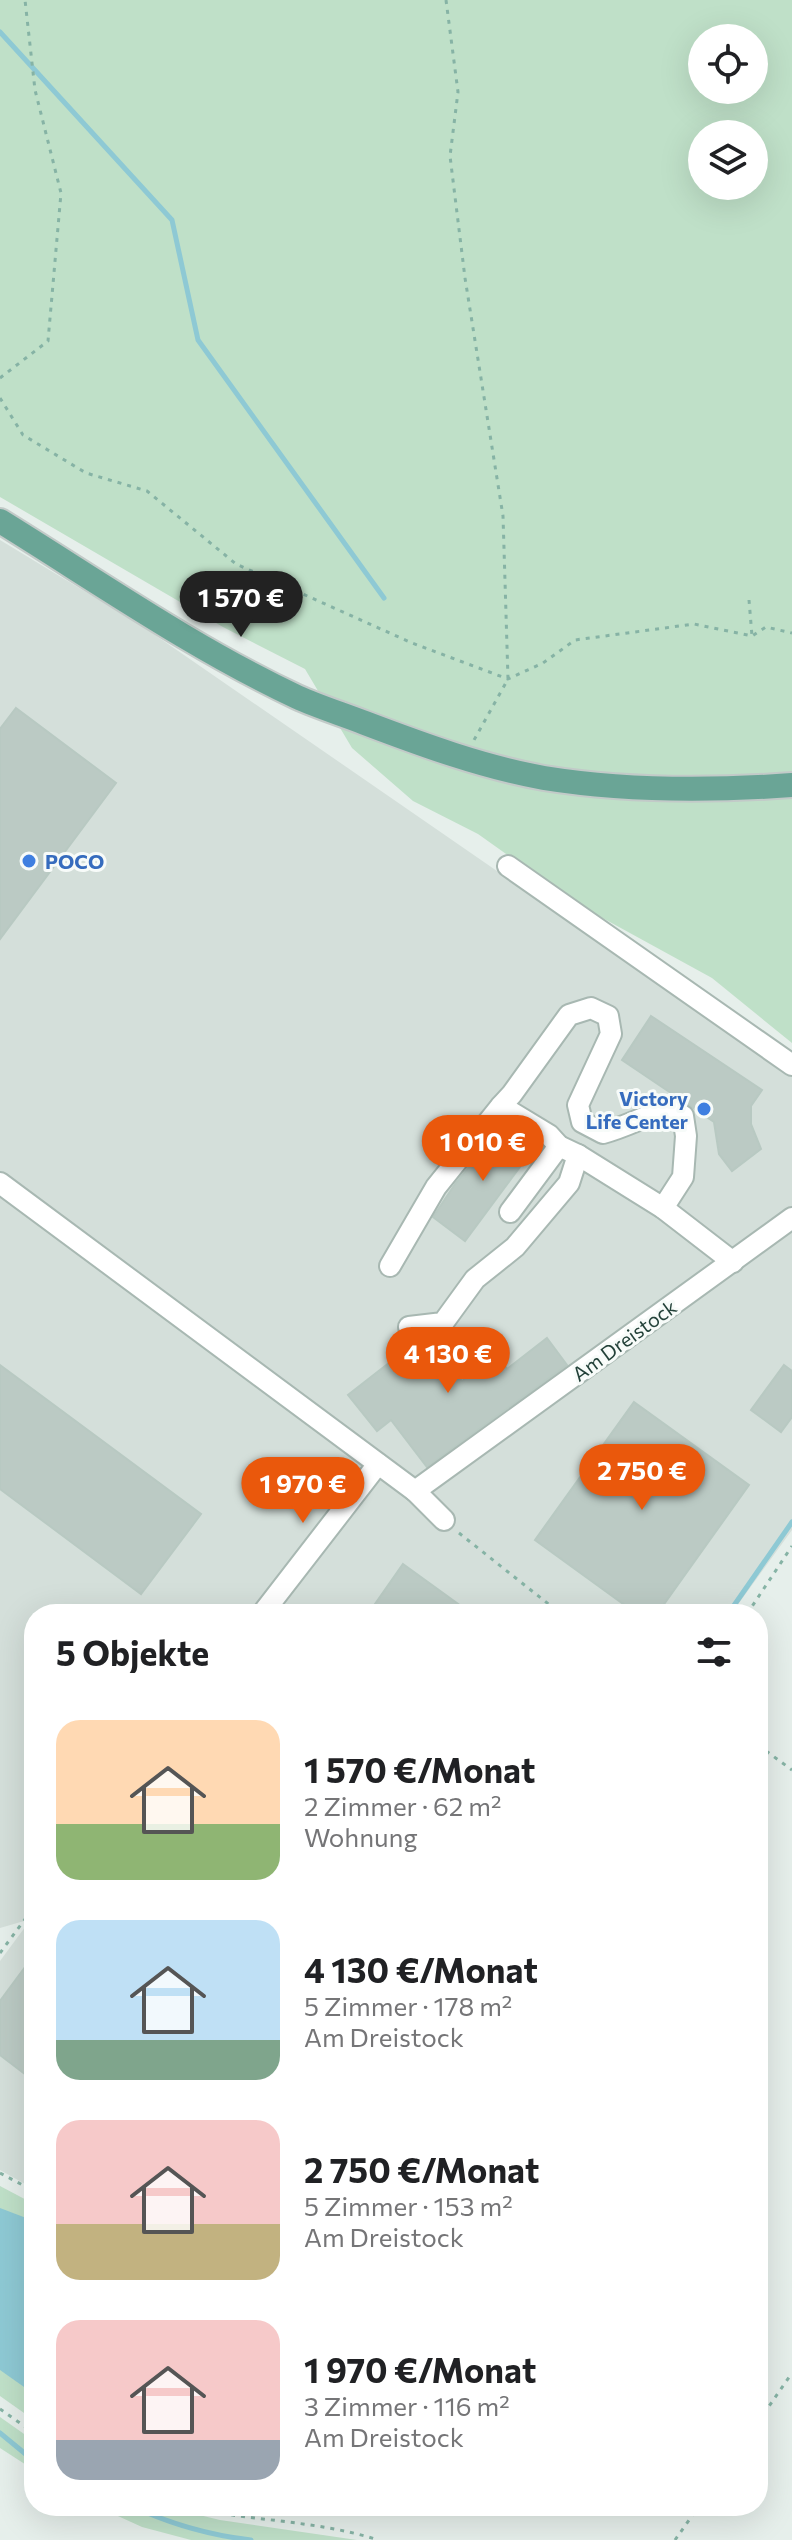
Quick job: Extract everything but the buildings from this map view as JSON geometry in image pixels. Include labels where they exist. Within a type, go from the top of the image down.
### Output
[{"type":"main road","points":[[0,521],[184,635],[297,697],[409,740],[544,777],[631,787],[742,789],[792,785]]},
{"type":"street","points":[[508,866],[792,1065]]},
{"type":"street","points":[[390,1266],[436,1187],[512,1094],[569,1015],[591,1008],[608,1016],[611,1034],[578,1105],[582,1122],[603,1133],[626,1127],[670,1108],[683,1116],[686,1136],[683,1177],[663,1208]]},
{"type":"street","points":[[501,1106],[549,1135],[559,1146],[663,1208],[733,1262]]},
{"type":"street","points":[[510,1212],[559,1146]]},
{"type":"street","points":[[409,1327],[443,1323],[475,1279],[515,1247],[569,1183],[578,1155]]},
{"type":"street","points":[[0,1183],[415,1491],[444,1520]]},
{"type":"street","name":"Am Dreistock","points":[[415,1491],[792,1218]]},
{"type":"street","points":[[270,1604],[378,1464]]},
{"type":"path","points":[[0,378],[48,341],[61,193],[35,90],[25,0]]},
{"type":"path","points":[[446,0],[458,92],[450,156],[467,293],[503,516],[508,679],[490,717],[464,757]]},
{"type":"path","points":[[0,398],[23,435],[86,473],[147,491],[236,564],[412,643],[508,679],[543,663],[575,640],[694,624],[752,636],[766,627],[792,633]]},
{"type":"path","points":[[749,600],[752,636]]},
{"type":"path","points":[[444,1520],[549,1604]]},
{"type":"path","points":[[754,1604],[792,1546]]},
{"type":"path","points":[[768,1752],[792,1770]]},
{"type":"path","points":[[0,1953],[24,1921]]},
{"type":"path","points":[[0,2173],[24,2186]]},
{"type":"path","points":[[768,2408],[792,2373]]},
{"type":"path","points":[[0,2409],[24,2426]]},
{"type":"path","points":[[223,2516],[356,2533],[378,2540]]},
{"type":"path","points":[[675,2540],[692,2516]]},
{"type":"shaded area","points":[[0,540],[142,626],[558,913],[792,1061],[792,1530],[738,1604],[24,1604],[24,1921],[0,1928]]},
{"type":"shaded area","points":[[24,1928],[24,2183],[0,2170],[0,1961]]},
{"type":"green space","points":[[0,0],[792,0],[792,1043],[712,978],[577,904],[478,834],[413,801],[352,748],[305,669],[223,627],[0,497]]},
{"type":"green space","points":[[0,2186],[24,2199],[24,2413],[0,2396]]},
{"type":"green space","points":[[0,2417],[24,2434],[24,2464],[0,2448]]},
{"type":"green space","points":[[118,2516],[203,2516],[357,2540],[191,2540],[142,2527]]},
{"type":"water","points":[[0,2208],[24,2217],[24,2387],[0,2370]]},
{"type":"waterway","points":[[0,32],[172,220],[198,340],[384,598]]},
{"type":"waterway","points":[[735,1604],[792,1522]]},
{"type":"waterway","points":[[0,2433],[24,2453]]},
{"type":"waterway","points":[[156,2516],[190,2528],[251,2540]]},
{"type":"place","name":"POCO","points":[[29,861]]},
{"type":"place","name":"Victory Life Center","points":[[704,1109]]}]
